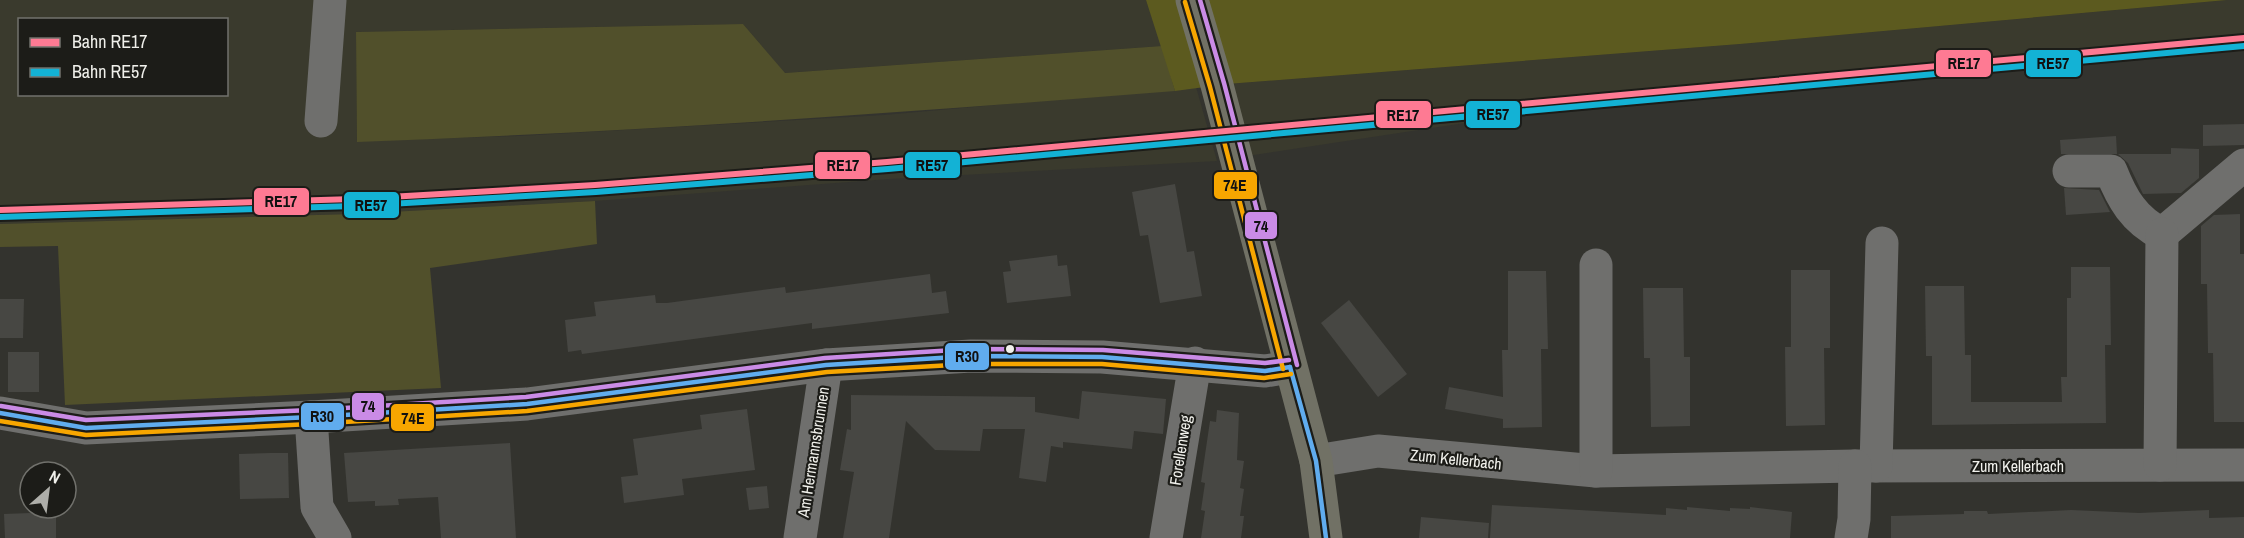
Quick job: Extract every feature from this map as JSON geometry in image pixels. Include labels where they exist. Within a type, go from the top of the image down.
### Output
[{"type":"main road","points":[[1192,0],[1217,85],[1316,461],[1326,538]]},
{"type":"street","points":[[321,121],[330,0]]},
{"type":"street","points":[[2160,465],[2162,234],[2244,165]]},
{"type":"street","points":[[2069,171],[2111,171],[2119,191],[2142,224],[2162,234]]},
{"type":"street","points":[[1851,538],[1866,466],[1882,243]]},
{"type":"street","points":[[1596,265],[1596,471]]},
{"type":"street","points":[[0,413],[86,428],[311,417],[527,404],[826,365],[1006,356],[1102,357],[1195,363],[1242,370],[1290,367]]},
{"type":"street","name":"Forellenweg","points":[[1166,538],[1195,363]]},
{"type":"street","name":"Am Hermannsbrunnen","points":[[800,538],[826,365]]},
{"type":"street","points":[[311,417],[317,507],[335,538]]},
{"type":"street","name":"Zum Kellerbach","points":[[1316,461],[1378,451],[1596,471],[1866,466],[2244,465]]},
{"type":"shaded area","points":[[0,0],[1146,0],[1162,46],[784,73],[743,24],[356,32],[357,141],[519,136],[884,115],[1196,87],[1217,161],[889,179],[595,201],[353,214],[0,224]]},
{"type":"shaded area","points":[[1146,0],[2227,0],[1740,44],[1227,84],[1175,91]]},
{"type":"shaded area","points":[[2244,0],[2244,51],[1550,110],[1247,156],[1227,84],[1740,44]]},
{"type":"shaded area","points":[[743,24],[785,73],[1162,46],[1175,91],[766,121],[357,142],[356,32]]},
{"type":"shaded area","points":[[595,201],[597,244],[430,268],[441,388],[65,405],[58,246],[0,247],[0,224],[353,214]]},
{"type":"building","points":[[2244,124],[2244,145],[2203,146],[2203,125]]},
{"type":"building","points":[[2116,136],[2117,154],[2061,154],[2060,140]]},
{"type":"building","points":[[2171,148],[2199,149],[2199,178],[2181,193],[2143,194],[2128,163],[2118,154],[2171,154]]},
{"type":"building","points":[[1175,184],[1187,252],[1194,251],[1202,296],[1160,303],[1148,235],[1140,236],[1132,192]]},
{"type":"building","points":[[2064,188],[2099,190],[2110,212],[2066,215]]},
{"type":"building","points":[[2240,214],[2240,254],[2244,254],[2244,422],[2214,422],[2213,353],[2208,353],[2207,284],[2201,284],[2201,226],[2214,215]]},
{"type":"building","points":[[1057,255],[1058,266],[1067,265],[1071,296],[1007,303],[1003,272],[1011,271],[1009,261]]},
{"type":"building","points":[[2071,267],[2110,267],[2111,345],[2105,345],[2106,423],[1932,425],[1932,356],[1926,356],[1925,286],[1964,286],[1965,355],[1971,355],[1971,402],[2062,402],[2061,377],[2067,377],[2067,298],[2071,298]]},
{"type":"building","points":[[1791,270],[1830,270],[1830,348],[1824,348],[1825,425],[1786,426],[1785,347],[1791,347]]},
{"type":"building","points":[[1508,271],[1546,271],[1548,349],[1541,349],[1542,427],[1503,428],[1503,419],[1445,409],[1449,387],[1503,397],[1502,350],[1508,350]]},
{"type":"building","points":[[930,274],[932,293],[946,291],[949,313],[812,329],[812,323],[582,354],[581,350],[568,352],[565,320],[596,316],[594,302],[655,295],[656,303],[667,303],[785,287],[786,293]]},
{"type":"building","points":[[1643,288],[1683,288],[1684,357],[1690,357],[1690,426],[1651,427],[1650,358],[1644,358]]},
{"type":"building","points":[[0,299],[24,299],[23,338],[0,338]]},
{"type":"building","points":[[1349,300],[1407,374],[1378,397],[1321,323]]},
{"type":"building","points":[[8,352],[39,352],[39,392],[8,392]]},
{"type":"building","points":[[1082,391],[1166,399],[1163,434],[1134,431],[1132,449],[1063,442],[1063,448],[1051,446],[1046,482],[1019,478],[1025,429],[983,429],[980,451],[935,450],[906,421],[889,538],[843,538],[854,472],[840,470],[847,429],[851,430],[851,395],[1035,397],[1035,412],[1079,419]]},
{"type":"building","points":[[747,409],[755,470],[682,479],[684,495],[624,503],[621,477],[638,475],[633,439],[702,429],[700,415]]},
{"type":"building","points":[[1217,410],[1239,413],[1237,460],[1244,461],[1240,488],[1244,489],[1240,516],[1244,516],[1241,538],[1201,538],[1205,511],[1201,510],[1205,483],[1201,482],[1210,421],[1216,422]]},
{"type":"building","points":[[510,443],[516,538],[441,538],[438,497],[398,499],[399,505],[375,506],[375,501],[348,502],[344,453]]},
{"type":"building","points":[[288,453],[289,498],[240,499],[239,454]]},
{"type":"building","points":[[767,486],[769,508],[749,510],[746,488]]},
{"type":"building","points":[[1492,505],[1666,515],[1666,508],[1687,510],[1687,507],[1730,511],[1730,508],[1750,509],[1750,507],[1792,512],[1790,538],[1490,538]]},
{"type":"building","points":[[2071,510],[2139,513],[2209,510],[2209,518],[2244,517],[2244,538],[1891,538],[1891,516],[1964,514],[1964,511],[1987,511],[1988,514]]},
{"type":"building","points":[[18,513],[18,520],[56,520],[56,538],[5,538],[4,514]]},
{"type":"building","points":[[1421,517],[1489,523],[1488,538],[1419,538]]},
{"type":"rail line","name":"RE17","points":[[0,210],[354,199],[595,185],[887,162],[2244,38]]},
{"type":"rail line","name":"RE57","points":[[0,217],[354,206],[596,192],[888,169],[2244,46]]},
{"type":"transit line","name":"74","points":[[1200,0],[1224,83],[1297,365]]},
{"type":"transit line","name":"74E","points":[[1185,2],[1210,87],[1283,369]]},
{"type":"transit line","name":"74","points":[[1,406],[86,420],[311,410],[526,397],[825,358],[971,349],[1103,350],[1265,363],[1289,360]]},
{"type":"transit line","name":"R30","points":[[0,413],[86,428],[311,417],[527,404],[826,365],[971,356],[1102,357],[1265,371],[1290,367]]},
{"type":"transit line","name":"74E","points":[[0,421],[86,435],[311,424],[527,411],[827,372],[971,364],[1102,364],[1264,378],[1291,374]]},
{"type":"transit line","name":"R30","points":[[1290,367],[1316,461],[1326,538]]}]
